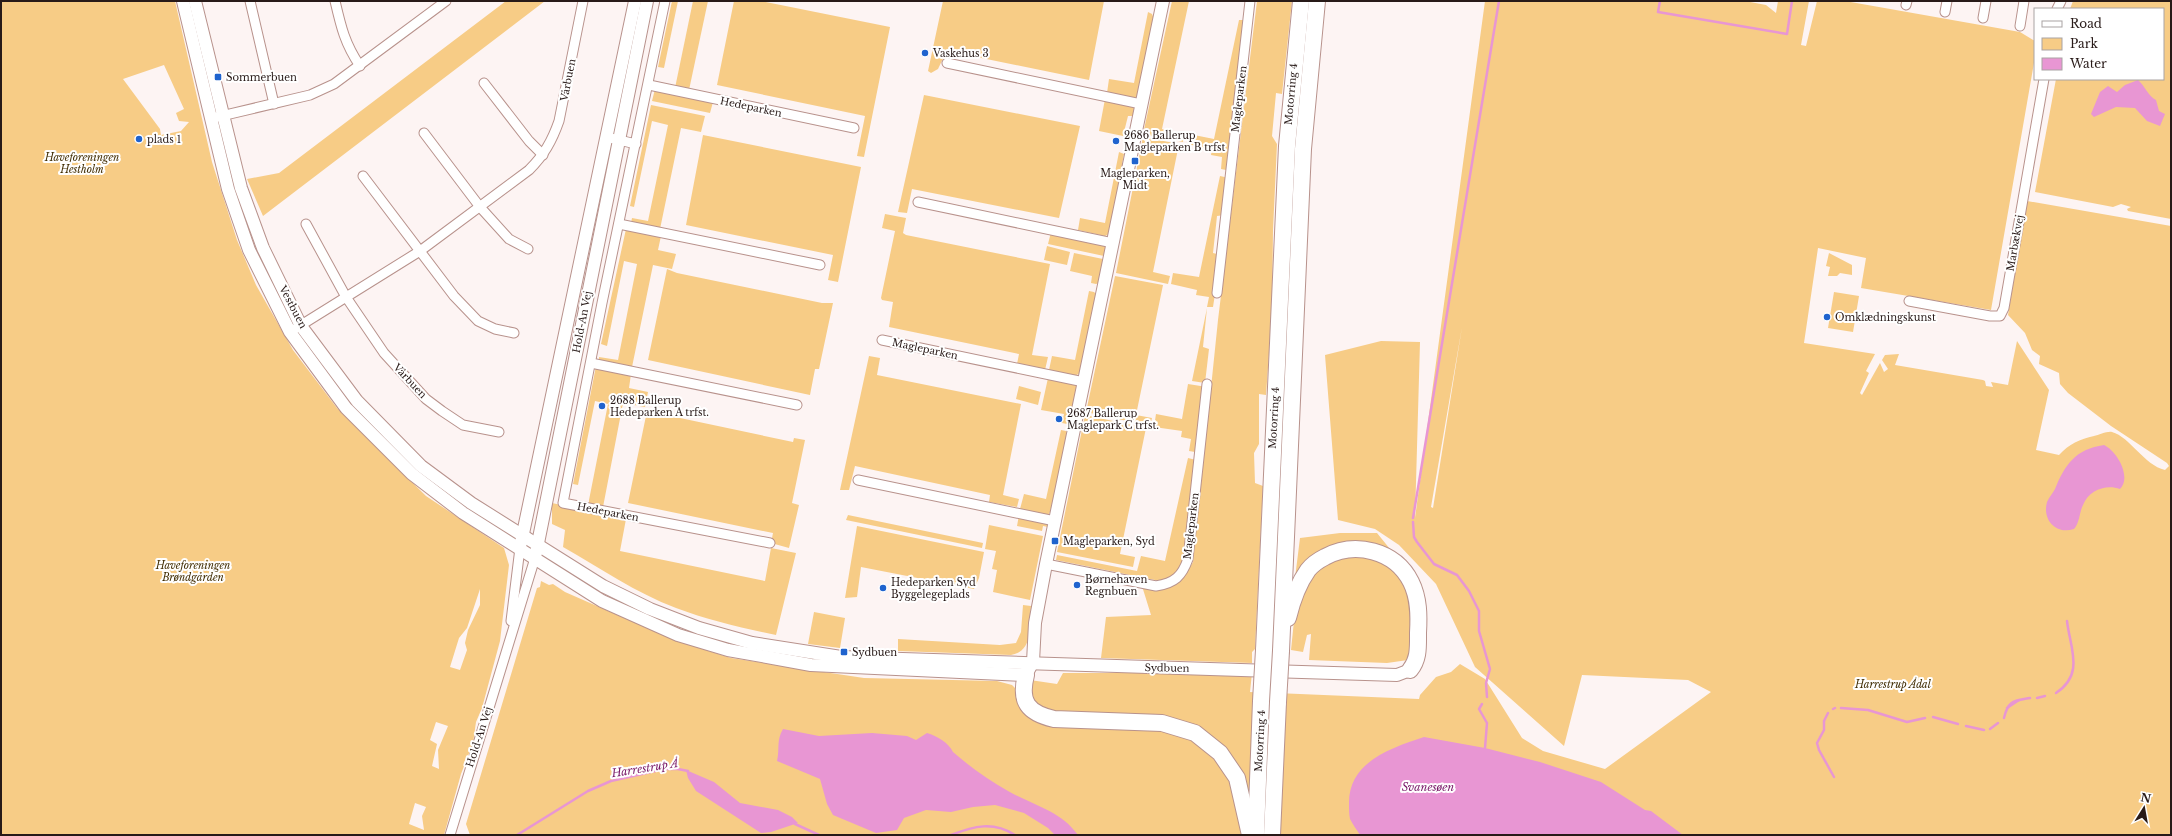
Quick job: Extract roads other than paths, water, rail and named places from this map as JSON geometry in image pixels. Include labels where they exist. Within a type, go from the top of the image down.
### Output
[{"type":"highway","name":"Motorring 4","points":[[1255,835],[1287,146],[1300,1]]},
{"type":"highway","name":"Motorring 4","points":[[1272,835],[1303,149],[1317,1]]},
{"type":"highway","points":[[1281,650],[1294,598],[1309,569],[1334,552],[1363,548],[1378,552],[1392,560],[1411,582],[1417,600],[1419,617],[1418,657],[1410,670]]},
{"type":"highway","points":[[1029,670],[1022,689],[1025,701],[1035,712],[1043,716],[1054,719],[1162,723],[1195,733],[1220,753],[1237,778],[1250,835]]},
{"type":"street","name":"Vestbuen","points":[[183,1],[217,117],[241,188],[263,248],[296,329],[357,401],[421,466],[521,542],[538,546]]},
{"type":"street","name":"Vestbuen","points":[[195,1],[217,117]]},
{"type":"street","points":[[250,1],[274,104]]},
{"type":"street","points":[[335,1],[343,36],[348,49],[360,66]]},
{"type":"street","points":[[430,1],[436,9]]},
{"type":"street","points":[[217,117],[310,95],[334,84],[446,1]]},
{"type":"street","name":"Vårbuen","points":[[296,329],[420,251],[529,170],[543,155],[553,139],[559,121],[584,1]]},
{"type":"street","name":"Hold-An Vej","points":[[509,640],[521,542],[635,1]]},
{"type":"street","name":"Hold-An Vej","points":[[450,835],[538,546],[647,1]]},
{"type":"street","name":"Hedeparken","points":[[666,1],[619,224],[563,503],[770,543]]},
{"type":"street","points":[[1029,670],[1035,623],[1046,564],[1163,1]]},
{"type":"street","name":"Magleparken","points":[[1217,293],[1250,1]]},
{"type":"street","points":[[1945,12],[1947,1]]},
{"type":"street","points":[[1983,18],[1986,1]]},
{"type":"street","points":[[2020,26],[2024,1]]},
{"type":"street","points":[[947,62],[1141,104]]},
{"type":"street","name":"Marbækvej","points":[[1909,301],[1990,316],[2000,316],[2005,302],[2044,80]]},
{"type":"street","points":[[484,83],[543,155]]},
{"type":"street","name":"Hedeparken","points":[[649,86],[854,128]]},
{"type":"street","points":[[424,133],[480,207],[509,239],[528,249]]},
{"type":"street","points":[[606,137],[636,144]]},
{"type":"street","points":[[363,176],[454,296],[478,320],[495,329],[514,333]]},
{"type":"street","points":[[918,202],[1113,243]]},
{"type":"street","name":"Vårbuen","points":[[306,224],[346,297],[384,353],[426,399],[463,425],[499,432]]},
{"type":"street","points":[[619,224],[820,265]]},
{"type":"street","name":"Magleparken","points":[[882,340],[1084,382]]},
{"type":"street","points":[[591,363],[797,405]]},
{"type":"street","name":"Magleparken","points":[[1046,564],[1156,586],[1176,580],[1184,571],[1188,558],[1207,384]]},
{"type":"street","points":[[858,480],[1056,521]]},
{"type":"street","name":"Sydbuen","points":[[521,542],[535,558],[602,601],[639,619],[678,635],[728,650],[804,664],[839,668],[1397,676],[1410,670]]},
{"type":"street","name":"Sydbuen","points":[[538,546],[603,586],[650,609],[699,628],[752,643],[841,658],[1029,670]]},
{"type":"water","points":[[2138,80],[2156,100],[2159,111],[2165,114],[2160,126],[2147,121],[2135,108],[2116,107],[2094,117],[2091,114],[2100,92],[2108,86],[2117,92],[2125,85]]},
{"type":"water","points":[[2104,445],[2109,448],[2118,458],[2124,471],[2123,484],[2120,489],[2109,487],[2098,490],[2089,495],[2083,505],[2074,529],[2061,530],[2056,528],[2049,520],[2046,509],[2047,502],[2063,472],[2079,454],[2094,447]]},
{"type":"water","points":[[783,729],[819,736],[872,733],[907,736],[916,740],[927,733],[931,734],[946,743],[959,758],[987,778],[1017,796],[1055,814],[1078,835],[1055,835],[1048,828],[1024,813],[995,805],[973,807],[951,812],[926,810],[904,818],[897,830],[876,833],[833,815],[827,804],[820,779],[777,761],[779,741]]},
{"type":"water","name":"Svanesøen","points":[[1424,737],[1485,748],[1540,762],[1601,782],[1645,810],[1651,811],[1683,835],[1360,835],[1350,819],[1349,814],[1351,790],[1356,777],[1364,767],[1374,759],[1398,746]]},
{"type":"water","points":[[686,770],[714,782],[740,803],[778,810],[792,817],[798,823],[771,832],[761,833],[696,791],[688,778]]},
{"type":"waterway","points":[[1413,518],[1499,1]]},
{"type":"waterway","points":[[1660,1],[1658,12],[1787,34],[1792,1]]},
{"type":"waterway","points":[[1413,522],[1414,537],[1417,542],[1434,564],[1457,575],[1469,591],[1479,611],[1479,631],[1490,669],[1486,683],[1487,697]]},
{"type":"waterway","points":[[2056,693],[2065,686],[2073,669],[2074,660],[2067,621]]},
{"type":"waterway","points":[[2037,698],[2045,696]]},
{"type":"waterway","points":[[2004,718],[2012,702],[2030,698]]},
{"type":"waterway","points":[[2007,708],[2019,700]]},
{"type":"waterway","points":[[1482,704],[1479,709],[1487,723],[1485,748]]},
{"type":"waterway","points":[[1841,708],[1868,710],[1907,722],[1925,718]]},
{"type":"waterway","points":[[1828,713],[1824,721],[1824,730],[1817,743],[1819,750],[1834,777]]},
{"type":"waterway","points":[[1933,717],[1958,724]]},
{"type":"waterway","points":[[1990,729],[1998,723]]},
{"type":"waterway","points":[[1966,726],[1984,730]]},
{"type":"waterway","name":"Harrestrup Å","points":[[517,835],[588,791],[611,781],[664,769],[688,771]]},
{"type":"waterway","name":"Harrestrup Å","points":[[795,824],[819,835]]},
{"type":"waterway","name":"Harrestrup Å","points":[[951,835],[983,826],[999,828],[1015,835]]},
{"type":"place","name":"Vaskehus 3","points":[[925,53]]},
{"type":"place","name":"Sommerbuen","points":[[218,77]]},
{"type":"place","name":"plads 1","points":[[139,139]]},
{"type":"place","name":"2686 Ballerup Magleparken B trfst","points":[[1116,141]]},
{"type":"place","name":"Magleparken, Midt","points":[[1135,161]]},
{"type":"place","name":"Omklædningskunst","points":[[1827,317]]},
{"type":"place","name":"2688 Ballerup Hedeparken A trfst.","points":[[602,406]]},
{"type":"place","name":"2687 Ballerup Maglepark C trfst.","points":[[1059,419]]},
{"type":"place","name":"Magleparken, Syd","points":[[1055,541]]},
{"type":"place","name":"Børnehaven Regnbuen","points":[[1077,585]]},
{"type":"place","name":"Hedeparken Syd Byggelegeplads","points":[[883,588]]},
{"type":"place","name":"Sydbuen","points":[[844,652]]},
{"type":"park label","name":"Haveforeningen Hestholm","points":[[82,162]]},
{"type":"park label","name":"Haveforeningen Brøndgården","points":[[193,570]]},
{"type":"park label","name":"Harrestrup Ådal","points":[[1893,684]]}]
